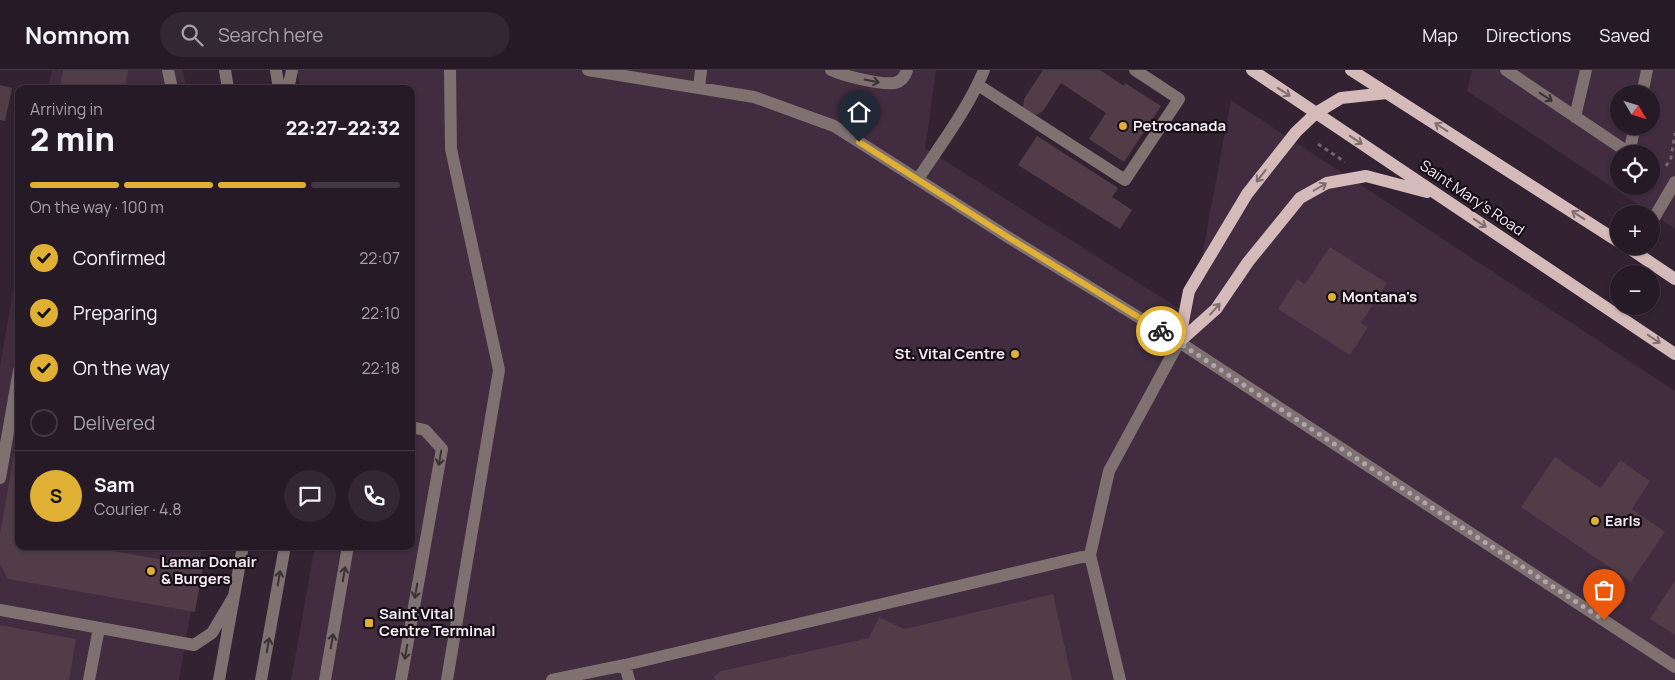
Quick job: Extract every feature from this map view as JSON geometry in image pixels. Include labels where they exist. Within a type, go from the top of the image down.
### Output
[{"type":"main road","name":"Saint Mary's Road","points":[[1252,70],[1675,354]]},
{"type":"main road","points":[[1351,70],[1610,236]]},
{"type":"main road","points":[[1179,342],[1189,290],[1247,194],[1296,132],[1316,113],[1341,98],[1387,93]]},
{"type":"main road","points":[[1179,342],[1216,309],[1248,262],[1300,198],[1327,183],[1366,176],[1440,196]]},
{"type":"main road","points":[[1641,255],[1675,279]]},
{"type":"street","points":[[168,70],[171,85]]},
{"type":"street","points":[[225,70],[227,85]]},
{"type":"street","points":[[276,70],[278,85]]},
{"type":"street","points":[[289,85],[292,70]]},
{"type":"street","points":[[447,680],[499,370],[451,149],[450,70]]},
{"type":"street","points":[[588,70],[754,97],[834,126],[1011,239],[1179,342],[1675,667]]},
{"type":"street","points":[[699,88],[701,70]]},
{"type":"street","points":[[831,70],[859,78],[896,83],[905,77],[907,70]]},
{"type":"street","points":[[918,179],[952,129],[978,85],[984,70]]},
{"type":"street","points":[[978,85],[1124,180],[1179,99],[1136,70]]},
{"type":"street","points":[[1506,70],[1617,145]]},
{"type":"street","points":[[1575,117],[1586,70]]},
{"type":"street","points":[[1644,85],[1647,70]]},
{"type":"street","points":[[1660,208],[1675,182]]},
{"type":"street","points":[[1120,680],[1090,555],[1109,471],[1179,342]]},
{"type":"street","points":[[0,478],[15,393]]},
{"type":"street","points":[[401,680],[442,449],[425,430],[415,428]]},
{"type":"street","points":[[219,680],[242,550]]},
{"type":"street","points":[[262,680],[284,550]]},
{"type":"street","points":[[325,680],[347,550]]},
{"type":"street","points":[[552,680],[625,665],[1090,555]]},
{"type":"street","points":[[0,610],[194,645],[212,633],[234,596]]},
{"type":"street","points":[[90,680],[99,628]]},
{"type":"street","points":[[625,665],[629,680]]},
{"type":"path","points":[[1318,144],[1345,162]]},
{"type":"shaded area","points":[[52,70],[183,70],[185,85],[49,85]]},
{"type":"shaded area","name":"St. Vital Centre","points":[[296,70],[936,70],[925,148],[1191,316],[1231,100],[1675,391],[1675,680],[291,680],[314,550],[415,550],[415,85],[300,85]]},
{"type":"shaded area","points":[[1472,70],[1675,70],[1675,229],[1660,219],[1660,205],[1639,205],[1624,195],[1660,195],[1660,145],[1610,145],[1610,186],[1467,91]]},
{"type":"shaded area","points":[[15,282],[15,550],[201,550],[179,680],[0,680],[0,366]]},
{"type":"building","points":[[63,70],[128,70],[126,85],[61,85]]},
{"type":"building","points":[[1043,70],[1100,70],[1124,86],[1125,83],[1161,106],[1124,162],[1089,139],[1106,113],[1061,83],[1043,111],[1035,115],[1023,108],[1024,99]]},
{"type":"building","points":[[0,85],[12,88],[5,121],[0,120]]},
{"type":"building","points":[[1037,136],[1118,188],[1112,197],[1132,210],[1120,229],[1018,165]]},
{"type":"building","name":"Montana's","points":[[1330,247],[1387,283],[1361,323],[1368,327],[1350,355],[1278,309],[1297,279],[1305,284]]},
{"type":"building","points":[[15,450],[15,550],[107,550],[203,567],[195,612],[8,579],[0,564],[0,534]]},
{"type":"building","name":"Earls","points":[[1555,457],[1601,488],[1620,460],[1650,481],[1632,509],[1665,532],[1631,582],[1521,507]]},
{"type":"building","points":[[1675,580],[1675,635],[1650,619]]},
{"type":"building","points":[[1053,594],[1072,680],[715,680],[714,677],[721,671],[869,638],[879,617],[904,629]]},
{"type":"building","points":[[0,625],[76,639],[69,680],[0,680]]},
{"type":"way so far","points":[[1161,331],[1604,620]]},
{"type":"place","name":"Petrocanada","points":[[1123,126]]},
{"type":"place","name":"Montana's","points":[[1332,297]]},
{"type":"place","name":"St. Vital Centre","points":[[1015,354]]},
{"type":"place","name":"Earls","points":[[1595,521]]},
{"type":"place","name":"Lamar Donair & Burgers","points":[[151,571]]},
{"type":"place","name":"Saint Vital Centre Terminal","points":[[369,623]]},
{"type":"route","points":[[859,142],[1011,239],[1161,331]]}]
